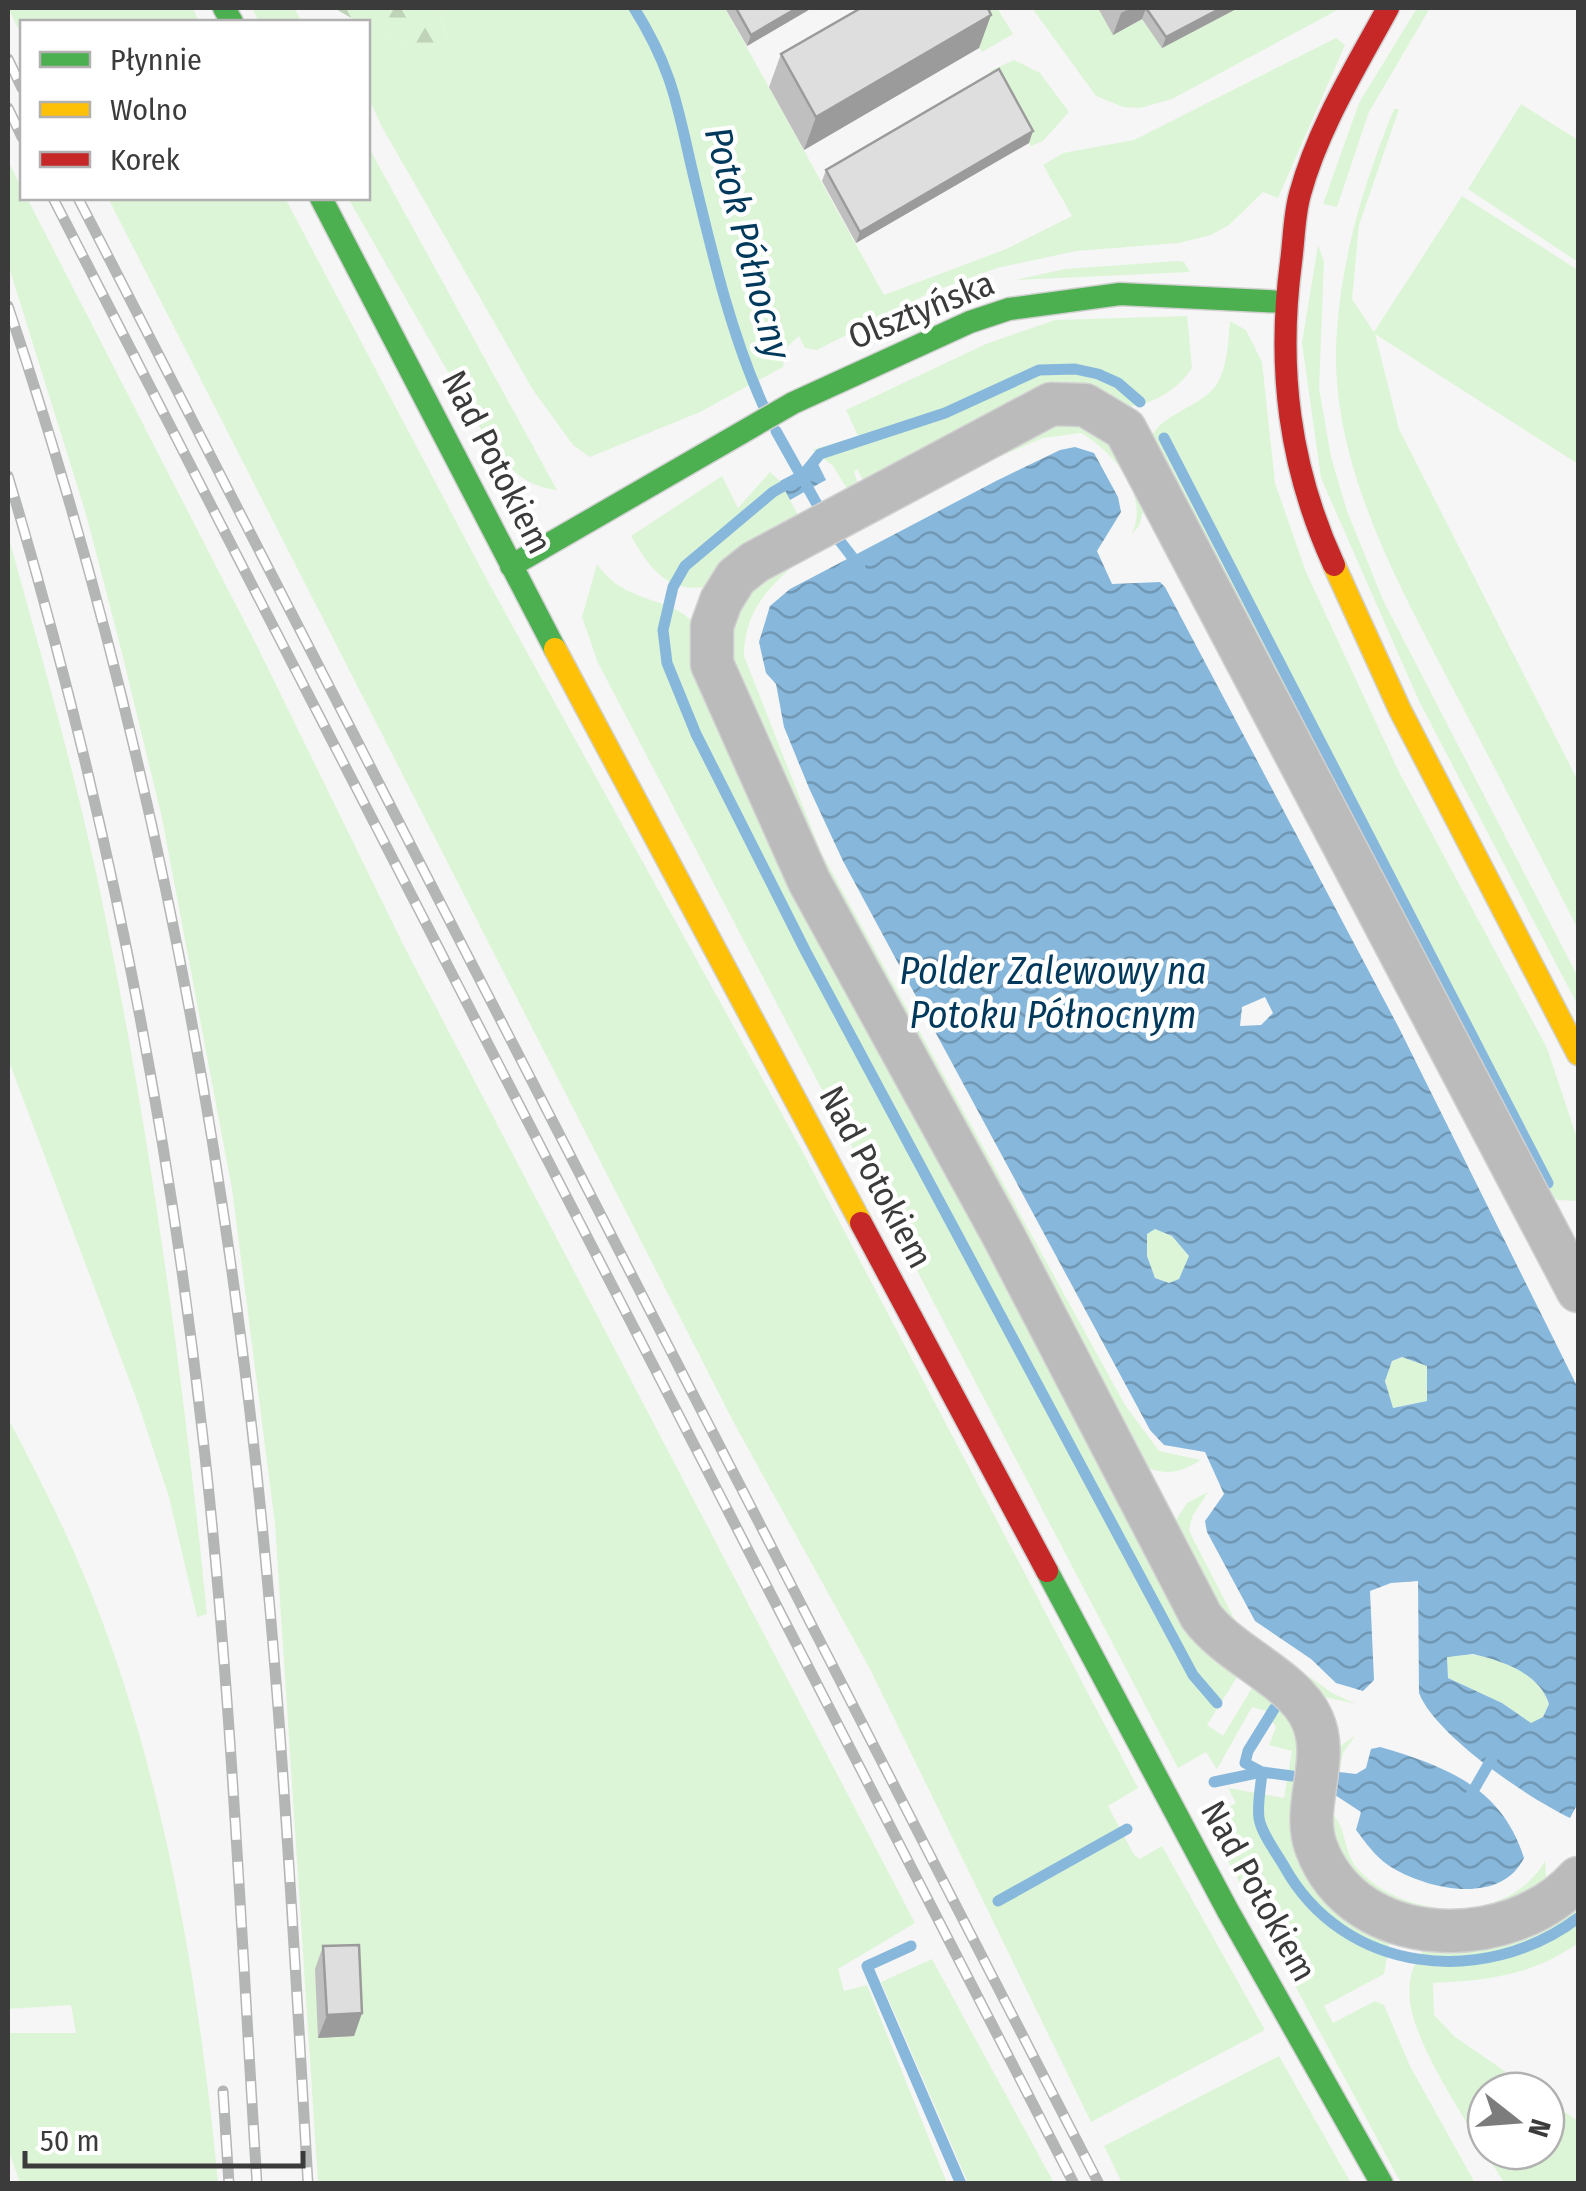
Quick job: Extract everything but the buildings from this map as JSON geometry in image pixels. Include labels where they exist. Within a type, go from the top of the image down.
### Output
[{"type":"main road","points":[[1388,8],[1335,107],[1300,194],[1285,302],[1289,430],[1314,522],[1400,710],[1578,1054]]},
{"type":"main road","name":"Nad Potokiem","points":[[321,200],[511,566],[1218,1893],[1382,2184]]},
{"type":"main road","name":"Olsztyńska","points":[[511,566],[793,403],[970,322],[1009,309],[1120,294],[1285,302]]},
{"type":"street","points":[[1573,1264],[1125,430],[1085,406],[1051,404],[736,577],[712,626],[712,664],[809,880],[1004,1235],[1202,1616],[1214,1635],[1286,1688],[1314,1721],[1318,1768],[1312,1830],[1316,1849],[1354,1898],[1379,1915],[1435,1931],[1506,1927],[1546,1909],[1578,1878]]},
{"type":"green space","points":[[8,8],[193,8],[198,20],[20,20],[20,32]]},
{"type":"green space","points":[[252,8],[294,8],[301,20],[258,20]]},
{"type":"green space","points":[[334,8],[439,8],[447,41],[416,49],[370,28],[370,20],[355,20]]},
{"type":"green space","points":[[439,8],[725,8],[884,295],[1006,249],[1072,216],[1043,165],[1063,153],[1134,140],[1336,38],[1345,45],[1278,198],[1263,192],[1229,225],[1211,235],[1179,243],[1076,251],[997,268],[929,293],[817,350],[805,348],[799,336],[786,348],[783,367],[700,412],[590,457],[573,445],[533,390],[370,101],[370,28],[416,49],[447,40]]},
{"type":"green space","points":[[962,8],[997,8],[1013,34],[982,52],[962,18]]},
{"type":"green space","points":[[1032,8],[1106,8],[1117,23],[1147,8],[1341,8],[1172,99],[1140,108],[1123,107],[1096,96]]},
{"type":"green space","points":[[1417,8],[1430,8],[1369,112],[1337,207],[1323,204],[1359,103]]},
{"type":"green space","points":[[1014,60],[1040,73],[1069,112],[1043,141],[1031,146],[990,71]]},
{"type":"green space","points":[[1521,104],[1578,140],[1578,262],[1468,189]]},
{"type":"green space","points":[[1394,109],[1399,109],[1359,225],[1352,299],[1374,332],[1462,196],[1578,270],[1578,464],[1375,334],[1399,429],[1578,781],[1578,929],[1394,572],[1356,477],[1344,428],[1337,379],[1337,329],[1344,272],[1365,189]]},
{"type":"green space","points":[[370,150],[557,490],[522,478],[483,433],[349,200],[370,200]]},
{"type":"green space","points":[[8,161],[20,184],[20,200],[28,200],[257,646],[405,948],[915,1923],[838,1969],[844,1991],[867,1985],[947,2183],[318,2183],[275,1524],[232,1189],[162,818],[86,514],[8,264]]},
{"type":"green space","points":[[109,200],[286,200],[485,576],[799,1145],[1138,1788],[1108,1806],[1134,1855],[1140,1859],[1162,1846],[1265,2030],[1091,2122],[870,1669],[734,1423]]},
{"type":"green space","points":[[1318,245],[1324,261],[1319,388],[1331,457],[1347,511],[1383,600],[1578,977],[1578,1006],[1419,701],[1321,478],[1302,343]]},
{"type":"green space","points":[[1184,262],[1190,272],[1015,280],[1065,269]]},
{"type":"green space","points":[[1187,316],[1192,368],[1171,390],[1146,403],[1126,407],[1108,394],[1081,385],[1049,389],[867,488],[857,469],[854,472],[859,487],[849,492],[833,466],[812,450],[858,436],[846,410],[986,344],[1055,320]]},
{"type":"green space","points":[[1230,321],[1246,330],[1262,362],[1275,483],[1306,572],[1398,770],[1547,1048],[1578,1141],[1578,1201],[1558,1200],[1540,1188],[1370,847],[1150,440],[1163,423],[1217,384],[1225,361]]},
{"type":"green space","points":[[1057,422],[1099,428],[1148,494],[1139,526],[1131,535],[1136,520],[1133,490],[1116,463],[1081,433],[1043,438],[985,463]]},
{"type":"green space","points":[[770,472],[780,481],[800,519],[704,587],[679,586],[668,581],[651,566],[631,536],[722,476],[738,508]]},
{"type":"green space","points":[[8,535],[86,830],[132,1056],[186,1428],[207,1614],[197,1617],[169,1497],[138,1403],[8,1059]]},
{"type":"green space","points":[[802,558],[779,579],[754,612],[744,656],[821,852],[1125,1405],[1159,1451],[1201,1460],[1186,1468],[1166,1472],[1143,1466],[812,865],[731,672],[730,629],[749,588]]},
{"type":"green space","points":[[597,564],[621,587],[674,609],[695,625],[1239,1674],[1207,1725],[1223,1736],[1255,1683],[1301,1731],[1300,1832],[1391,1935],[1384,1974],[1324,2006],[1333,2023],[1375,2001],[1384,2005],[1410,2066],[1475,2183],[1401,2183],[1206,1820],[1236,1803],[1228,1788],[1284,1798],[1292,1751],[1269,1745],[1276,1727],[1266,1711],[1252,1707],[1217,1769],[1206,1752],[1178,1768],[598,663],[582,617]]},
{"type":"green space","points":[[1155,1229],[1172,1236],[1189,1256],[1180,1279],[1169,1283],[1155,1278],[1147,1256],[1147,1234]]},
{"type":"green space","points":[[1402,1357],[1427,1366],[1427,1401],[1392,1408],[1385,1381],[1392,1361]]},
{"type":"green space","points":[[8,1418],[91,1592],[145,1755],[191,1968],[218,2183],[20,2183],[8,2149],[8,2033],[76,2033],[71,2005],[8,2009]]},
{"type":"green space","points":[[1208,1492],[1192,1517],[1189,1531],[1237,1624],[1332,1693],[1356,1704],[1307,1693],[1231,1635],[1174,1523],[1187,1503]]},
{"type":"green space","points":[[1456,1654],[1498,1660],[1524,1673],[1549,1704],[1543,1717],[1532,1724],[1502,1703],[1448,1678],[1447,1657]]},
{"type":"green space","points":[[1355,1736],[1343,1753],[1331,1813],[1340,1825],[1353,1862],[1377,1886],[1427,1906],[1482,1906],[1507,1897],[1528,1882],[1545,1861],[1547,1892],[1485,1918],[1385,1904],[1325,1845],[1330,1753]]},
{"type":"green space","points":[[1578,1901],[1578,1943],[1561,1954],[1508,1974],[1433,1983],[1434,2015],[1455,2037],[1505,2071],[1466,2071],[1466,2122],[1414,2021],[1409,1993],[1411,1977],[1429,1944]]},
{"type":"green space","points":[[932,1959],[1054,2183],[968,2183],[881,1982]]},
{"type":"green space","points":[[1279,2056],[1351,2183],[1122,2183],[1104,2146]]},
{"type":"green space","points":[[1566,2113],[1578,2121],[1578,2183],[1504,2183],[1497,2171],[1566,2171]]},
{"type":"water","name":"Polder Zalewowy na Potoku Północnym","points":[[1075,447],[1094,453],[1118,497],[1121,512],[1097,551],[1112,584],[1160,582],[1165,587],[1399,1028],[1578,1388],[1578,1803],[1570,1818],[1485,1764],[1428,1710],[1419,1693],[1418,1581],[1391,1583],[1370,1591],[1374,1680],[1363,1691],[1336,1683],[1311,1659],[1255,1621],[1207,1532],[1205,1521],[1224,1494],[1205,1452],[1164,1445],[1150,1430],[843,861],[784,727],[776,684],[766,673],[759,642],[770,606],[790,589],[1060,450]],"holes":[[[1265,997],[1273,1013],[1261,1025],[1240,1026],[1242,1007]],[[1155,1229],[1172,1236],[1189,1256],[1179,1279],[1169,1283],[1155,1278],[1147,1256],[1147,1234]],[[1402,1357],[1427,1366],[1427,1401],[1393,1408],[1385,1381],[1392,1361]],[[1473,1654],[1519,1670],[1544,1693],[1549,1704],[1543,1717],[1531,1723],[1502,1703],[1448,1678],[1447,1657]]]},
{"type":"water","points":[[817,462],[826,480],[813,487],[813,495],[806,491],[790,500],[780,481]]},
{"type":"water","points":[[1380,1747],[1427,1762],[1486,1797],[1501,1813],[1524,1858],[1513,1873],[1498,1883],[1460,1889],[1421,1881],[1379,1858],[1356,1830],[1361,1812],[1335,1795],[1339,1772],[1356,1774],[1366,1768],[1371,1749]]},
{"type":"waterway","name":"Potok Północny","points":[[634,8],[659,54],[674,95],[725,298],[763,405]]},
{"type":"waterway","points":[[1140,402],[1118,383],[1098,374],[1075,369],[1039,370],[945,413],[820,454],[803,475],[773,492],[685,566],[673,587],[663,630],[667,663],[696,734],[806,952],[1193,1675],[1217,1703]]},
{"type":"waterway","name":"Potok Północny","points":[[776,431],[823,515]]},
{"type":"waterway","points":[[1164,438],[1548,1183]]},
{"type":"waterway","name":"Potok Północny","points":[[832,531],[860,567]]},
{"type":"waterway","points":[[1274,1709],[1248,1751],[1245,1763],[1262,1772],[1260,1824],[1310,1902],[1342,1930],[1379,1949],[1419,1959],[1460,1961],[1501,1955],[1541,1940],[1578,1918]]},
{"type":"waterway","name":"Potok Północny","points":[[1469,1798],[1495,1753]]},
{"type":"waterway","name":"Potok Północny","points":[[1214,1782],[1262,1772],[1292,1776]]},
{"type":"waterway","name":"Potok Północny","points":[[998,1901],[1127,1829]]},
{"type":"waterway","name":"Potok Północny","points":[[911,1946],[867,1966],[961,2184]]},
{"type":"railway","points":[[8,59],[20,84]]},
{"type":"railway","points":[[8,108],[20,133]]},
{"type":"railway","points":[[54,200],[1074,2184]]},
{"type":"railway","points":[[79,200],[1099,2184]]},
{"type":"railway","points":[[8,306],[85,556],[118,682],[175,937],[221,1195],[252,1431],[273,1645],[308,2184]]},
{"type":"railway","points":[[8,476],[102,832],[171,1195],[203,1438],[221,1624],[257,2184]]},
{"type":"railway","points":[[223,2091],[229,2184]]},
{"type":"traffic: fast","points":[[224,8],[231,20]]},
{"type":"traffic: fast","points":[[322,200],[555,649]]},
{"type":"traffic: fast","points":[[511,566],[793,403],[970,322],[1009,309],[1120,294],[1285,302]]},
{"type":"traffic: fast","points":[[1047,1571],[1228,1911],[1382,2184]]},
{"type":"traffic: slow","points":[[1334,565],[1400,710],[1578,1054]]},
{"type":"traffic: slow","points":[[555,649],[861,1223]]},
{"type":"traffic: jam","points":[[1334,565],[1306,491],[1290,416],[1285,340],[1287,301],[1296,210],[1308,169],[1339,98],[1388,8]]},
{"type":"traffic: jam","points":[[861,1223],[1047,1571]]}]
